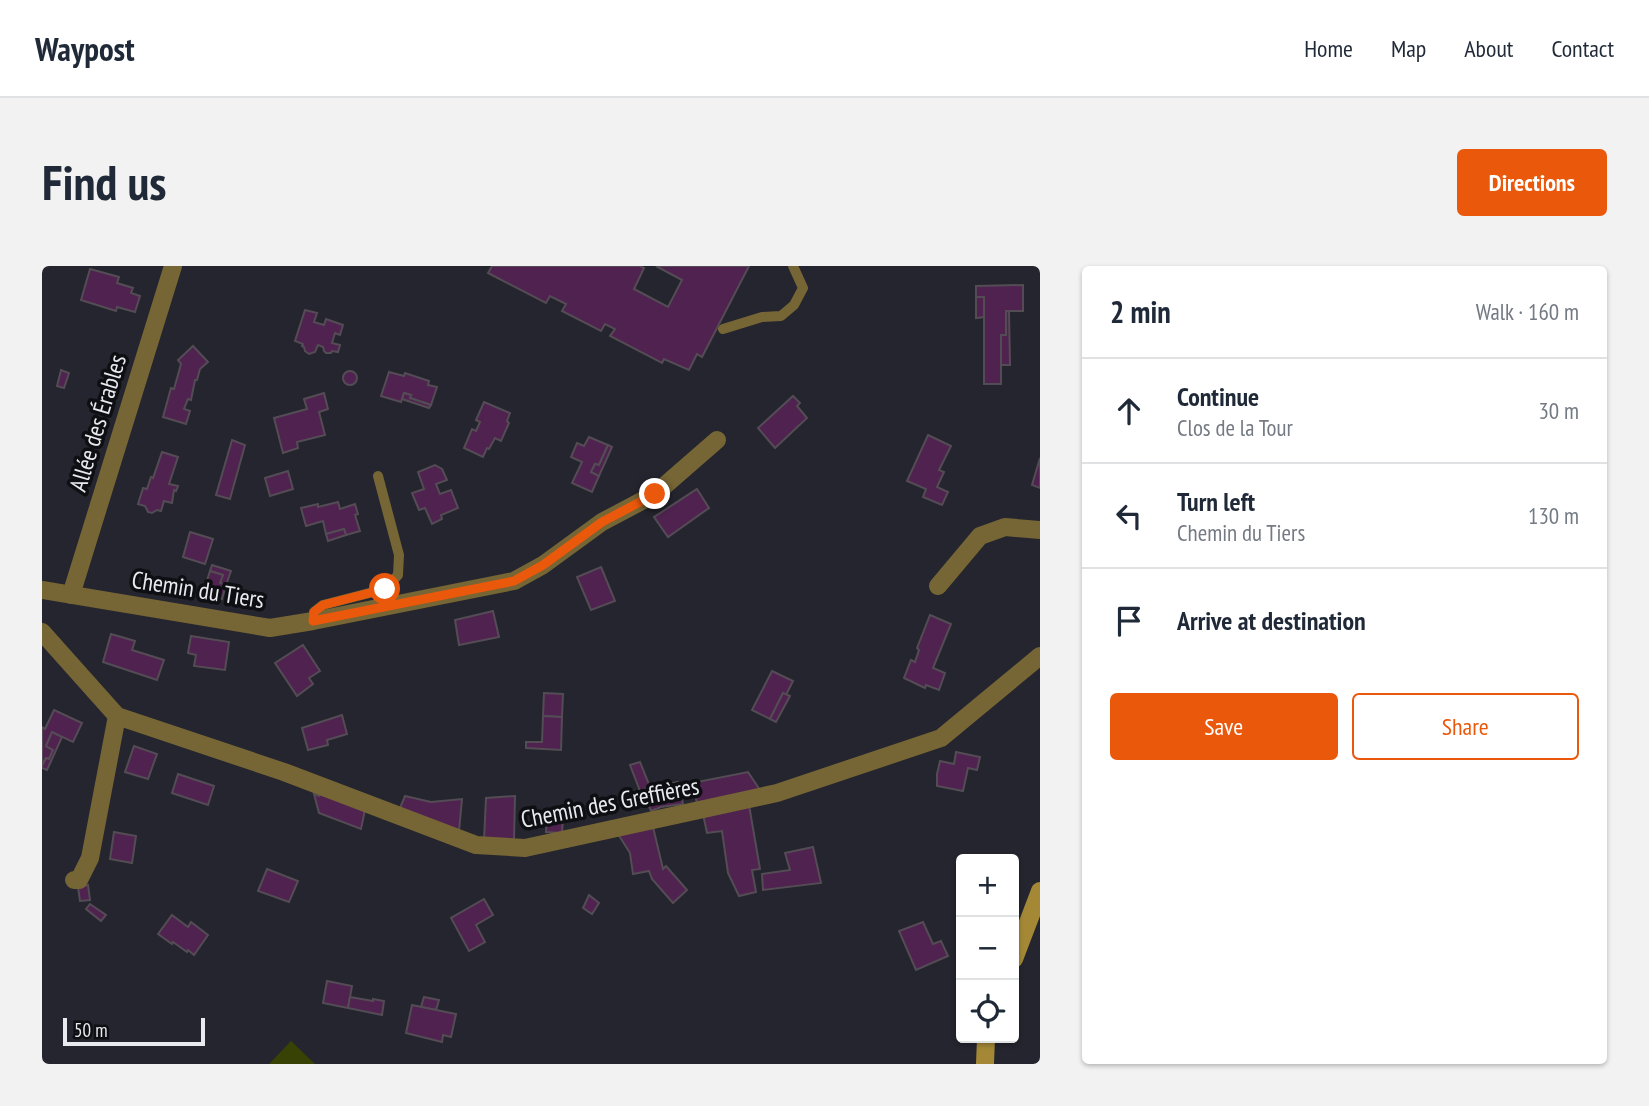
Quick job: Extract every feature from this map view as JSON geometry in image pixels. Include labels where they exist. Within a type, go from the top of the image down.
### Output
[{"type":"street","name":"Allée des Érables","points":[[71,595],[173,266]]},
{"type":"street","name":"Chemin du Tiers","points":[[42,590],[270,628],[514,581],[543,565],[602,522],[655,494],[717,440]]},
{"type":"street","points":[[938,586],[980,536],[1005,527],[1040,530]]},
{"type":"street","name":"Chemin des Greffières","points":[[42,632],[117,716],[284,772],[476,845],[524,848],[777,793],[941,738],[1040,656]]},
{"type":"street","points":[[74,880],[79,880],[90,858],[117,716]]},
{"type":"street","points":[[1019,946],[1040,891]]},
{"type":"street","points":[[985,1064],[986,1043]]},
{"type":"lane","points":[[723,329],[762,317],[781,316],[794,305],[803,288],[793,266]]},
{"type":"lane","points":[[313,621],[314,612],[323,605],[385,589],[398,575],[399,555],[377,475]]},
{"type":"green space","points":[[291,1041],[315,1064],[269,1064]]},
{"type":"building","points":[[492,266],[640,266],[644,268],[634,289],[668,307],[682,280],[656,266],[749,266],[702,357],[697,354],[689,370],[664,359],[662,363],[610,336],[615,329],[605,324],[601,331],[562,311],[566,304],[550,296],[546,303],[488,273]]},
{"type":"building","points":[[90,269],[119,277],[117,283],[133,288],[131,293],[140,296],[135,312],[117,307],[116,311],[81,300]]},
{"type":"building","points":[[1023,285],[1023,311],[1006,311],[1006,335],[1001,335],[1001,384],[984,384],[984,297],[976,297],[976,286]]},
{"type":"building","points":[[976,297],[984,297],[984,317],[976,318]]},
{"type":"building","points":[[305,310],[317,313],[314,322],[324,325],[326,319],[343,325],[340,335],[335,333],[332,343],[340,345],[338,352],[326,353],[323,347],[318,345],[315,352],[309,354],[303,344],[295,341]]},
{"type":"building","points":[[1006,311],[1009,311],[1010,365],[1001,365],[1001,335],[1006,335]]},
{"type":"building","points":[[193,346],[208,362],[200,369],[191,400],[188,399],[184,409],[190,411],[186,424],[163,417],[181,364],[178,360]]},
{"type":"building","points":[[61,370],[69,373],[64,388],[57,386]]},
{"type":"building","points":[[347,371],[353,371],[357,378],[353,385],[347,385],[343,381],[343,375]]},
{"type":"building","points":[[389,372],[404,376],[405,373],[429,381],[428,385],[437,387],[431,405],[410,398],[411,395],[404,393],[401,402],[381,396]]},
{"type":"building","points":[[324,393],[328,409],[319,412],[325,435],[297,442],[298,448],[283,453],[274,418],[307,409],[304,399]]},
{"type":"building","points":[[404,393],[411,395],[410,398],[431,405],[429,408],[402,399]]},
{"type":"building","points":[[793,396],[800,403],[797,406],[807,418],[775,448],[758,428]]},
{"type":"building","points":[[484,402],[510,413],[507,421],[509,423],[501,441],[495,438],[483,457],[464,448],[472,429],[476,431],[480,422],[476,420]]},
{"type":"building","points":[[928,435],[951,446],[939,470],[944,472],[937,487],[948,492],[942,505],[923,497],[926,489],[907,481]]},
{"type":"building","points":[[589,437],[608,445],[599,465],[595,464],[591,472],[599,476],[592,492],[572,483],[582,462],[571,457],[577,443],[584,446]]},
{"type":"building","points":[[232,440],[245,445],[230,499],[216,495]]},
{"type":"building","points":[[608,445],[612,447],[599,476],[591,472],[595,464],[599,465]]},
{"type":"building","points":[[162,452],[178,457],[169,484],[178,486],[176,491],[174,490],[172,503],[164,501],[161,511],[152,513],[148,512],[145,506],[138,504],[143,488],[147,489],[151,477],[153,478]]},
{"type":"building","points":[[1040,458],[1040,488],[1032,485]]},
{"type":"building","points":[[435,465],[442,469],[447,480],[436,484],[440,494],[451,490],[458,508],[441,515],[442,519],[432,524],[425,508],[419,510],[412,493],[424,489],[418,472]]},
{"type":"building","points":[[288,471],[293,489],[270,496],[265,478]]},
{"type":"building","points":[[697,489],[709,508],[668,537],[654,517]]},
{"type":"building","points":[[338,502],[340,509],[355,504],[360,531],[346,535],[344,529],[326,534],[323,521],[306,526],[301,508]]},
{"type":"building","points":[[344,529],[346,535],[328,541],[326,534]]},
{"type":"building","points":[[190,532],[213,539],[205,564],[183,557]]},
{"type":"building","points":[[212,565],[231,571],[226,585],[220,583],[223,575],[210,571]]},
{"type":"building","points":[[601,567],[615,601],[591,610],[577,577]]},
{"type":"building","points":[[210,571],[223,575],[220,583],[226,585],[222,599],[203,593]]},
{"type":"building","points":[[493,611],[499,637],[459,645],[455,620]]},
{"type":"building","points":[[930,615],[951,624],[933,668],[945,673],[939,690],[926,685],[925,688],[904,678],[911,660],[915,662],[919,650],[917,648]]},
{"type":"building","points":[[111,634],[135,641],[132,650],[164,660],[157,680],[103,662]]},
{"type":"building","points":[[191,636],[229,642],[225,670],[194,666],[196,655],[188,653]]},
{"type":"building","points":[[303,645],[320,671],[309,678],[313,684],[297,696],[275,663]]},
{"type":"building","points":[[772,671],[793,681],[786,695],[783,693],[770,719],[752,710]]},
{"type":"building","points":[[544,693],[563,694],[562,717],[543,716]]},
{"type":"building","points":[[783,693],[790,696],[776,722],[770,719]]},
{"type":"building","points":[[54,710],[82,723],[73,742],[52,732],[46,746],[53,750],[42,766],[42,727],[45,729]]},
{"type":"building","points":[[342,715],[347,734],[327,740],[328,745],[308,750],[302,728]]},
{"type":"building","points":[[543,716],[562,717],[561,750],[526,748],[526,742],[542,742]]},
{"type":"building","points":[[52,732],[62,737],[47,770],[42,766],[53,750],[46,746]]},
{"type":"building","points":[[134,746],[157,754],[148,779],[125,772]]},
{"type":"building","points":[[956,752],[980,757],[977,770],[968,768],[963,791],[937,786],[940,761],[954,764]]},
{"type":"building","points":[[640,762],[650,787],[640,791],[630,765]]},
{"type":"building","points":[[748,772],[760,790],[697,803],[692,783]]},
{"type":"building","points":[[178,774],[214,786],[208,805],[172,793]]},
{"type":"building","points":[[678,782],[683,804],[651,811],[642,790],[654,785]]},
{"type":"building","points":[[635,791],[643,802],[635,807],[627,797]]},
{"type":"building","points":[[314,794],[365,810],[361,829],[319,813]]},
{"type":"building","points":[[405,796],[431,802],[462,799],[459,831],[400,808]]},
{"type":"building","points":[[515,796],[514,839],[484,840],[486,798]]},
{"type":"building","points":[[749,805],[760,869],[752,870],[756,892],[739,896],[728,873],[722,831],[707,833],[703,814]]},
{"type":"building","points":[[547,816],[563,817],[562,833],[546,832]]},
{"type":"building","points":[[653,827],[663,869],[666,866],[687,890],[673,903],[652,879],[649,871],[633,874],[630,853],[618,834]]},
{"type":"building","points":[[114,832],[136,836],[132,863],[110,859]]},
{"type":"building","points":[[813,847],[821,883],[763,890],[762,874],[790,870],[785,853]]},
{"type":"building","points":[[267,869],[298,881],[289,902],[258,891]]},
{"type":"building","points":[[88,885],[90,900],[80,901],[78,887]]},
{"type":"building","points":[[589,895],[599,903],[592,914],[583,908]]},
{"type":"building","points":[[484,899],[493,915],[476,925],[485,942],[469,951],[451,918]]},
{"type":"building","points":[[90,904],[106,915],[101,921],[86,909]]},
{"type":"building","points":[[172,915],[188,927],[191,922],[208,935],[194,955],[158,934]]},
{"type":"building","points":[[923,922],[933,944],[941,941],[948,956],[916,970],[899,931]]},
{"type":"building","points":[[327,981],[352,986],[348,1008],[323,1003]]},
{"type":"building","points":[[350,997],[384,1001],[382,1015],[348,1008]]},
{"type":"building","points":[[424,997],[439,1000],[436,1010],[421,1007]]},
{"type":"building","points":[[412,1005],[456,1014],[451,1037],[443,1035],[442,1042],[406,1033]]},
{"type":"route","points":[[385,589],[323,605],[314,612],[313,621],[514,581],[543,565],[602,522],[655,494]]}]
